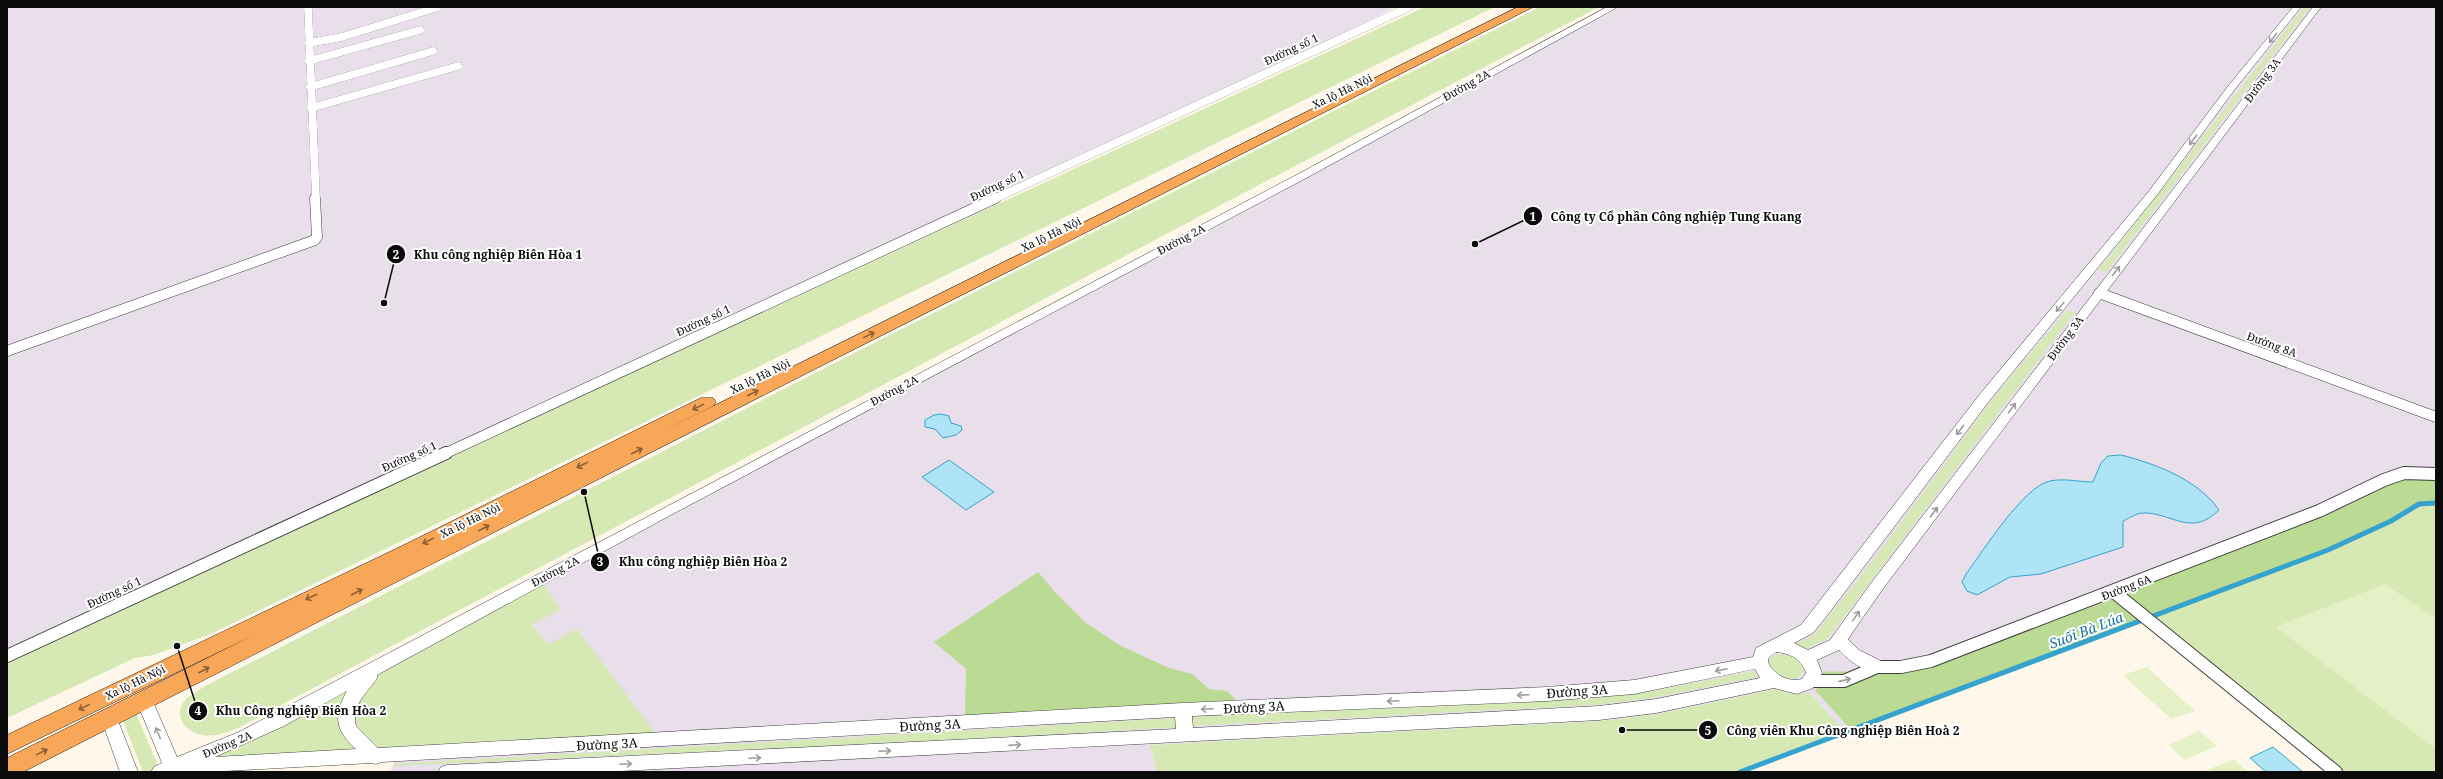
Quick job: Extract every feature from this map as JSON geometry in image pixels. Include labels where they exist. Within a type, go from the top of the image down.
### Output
[{"type":"highway","name":"Xa lộ Hà Nội","points":[[7,745],[409,551],[1513,7]]},
{"type":"highway","name":"Xa lộ Hà Nội","points":[[7,769],[778,380],[1527,7]]},
{"type":"street","points":[[7,351],[315,240],[317,237],[308,7]]},
{"type":"street","points":[[309,43],[342,37],[438,7]]},
{"type":"street","name":"Đường số 1","points":[[7,656],[1409,7]]},
{"type":"street","name":"Đường 2A","points":[[166,770],[245,738],[820,429],[1308,172],[1614,7]]},
{"type":"street","name":"Đường 3A","points":[[1774,646],[1807,629],[1854,572],[1985,397],[2153,193],[2232,87],[2297,7]]},
{"type":"street","name":"Đường 3A","points":[[1807,658],[1836,644],[2099,293],[2317,7]]},
{"type":"street","points":[[309,61],[420,30]]},
{"type":"street","points":[[310,87],[433,51]]},
{"type":"street","points":[[311,108],[458,66]]},
{"type":"street","points":[[2078,285],[2099,293]]},
{"type":"street","name":"Đường 8A","points":[[2099,293],[2436,417]]},
{"type":"street","name":"Đường 6A","points":[[1810,682],[1844,681],[1877,667],[1918,665],[2114,592],[2319,511],[2384,480],[2404,473],[2436,474]]},
{"type":"street","points":[[2114,592],[2336,772]]},
{"type":"street","points":[[1839,640],[1853,654],[1877,667]]},
{"type":"street","points":[[1774,646],[1792,649],[1807,658],[1814,673],[1810,682],[1800,687],[1792,687],[1775,682],[1764,672],[1759,662],[1763,652],[1774,646]]},
{"type":"street","points":[[376,757],[352,735],[347,719],[348,705],[358,687],[396,656]]},
{"type":"street","name":"Đường 3A","points":[[166,770],[1183,710],[1547,694],[1634,687],[1759,662]]},
{"type":"street","name":"Đường 3A","points":[[447,772],[990,746],[1599,712],[1656,706],[1775,682]]},
{"type":"street","points":[[144,700],[166,770]]},
{"type":"street","points":[[1183,710],[1186,734]]},
{"type":"street","points":[[109,718],[128,772]]},
{"type":"shaded area","points":[[7,7],[1396,7],[1247,80],[7,652]]},
{"type":"shaded area","points":[[1621,7],[2436,7],[2436,503],[2419,504],[2391,521],[2114,632],[1846,733],[1810,693],[1790,694],[1776,689],[1659,714],[1599,721],[1150,745],[1157,772],[390,772],[402,748],[387,668],[1542,47]]},
{"type":"green space","points":[[1425,7],[1495,7],[211,634],[154,655],[135,658],[7,718],[7,661]]},
{"type":"green space","points":[[1540,7],[1599,7],[1219,206],[238,728],[220,734],[202,735],[190,730],[182,722],[180,711],[186,699],[207,685],[864,348]]},
{"type":"green space","points":[[2304,7],[2310,7],[2106,272],[2099,270]]},
{"type":"green space","points":[[2067,310],[2074,313],[1827,639],[1806,649],[1797,644],[1815,634],[1863,574],[1992,400]]},
{"type":"green space","points":[[2408,476],[2436,477],[2436,503],[2419,504],[2391,521],[2328,550],[1852,731],[1815,690],[1821,685],[1823,672],[1893,672],[1934,665],[2324,514],[2389,482]]},
{"type":"green space","points":[[2436,503],[2436,772],[2343,772],[2151,617],[2391,521],[2419,504]]},
{"type":"green space","points":[[1038,572],[1056,593],[1086,623],[1121,646],[1169,668],[1192,674],[1209,689],[1227,691],[1236,700],[965,715],[966,669],[934,642]]},
{"type":"green space","points":[[543,584],[561,609],[532,625],[548,644],[577,629],[655,733],[378,749],[359,732],[354,723],[352,714],[354,705],[365,688],[387,668]]},
{"type":"green space","points":[[2385,584],[2436,619],[2436,749],[2276,627]]},
{"type":"green space","points":[[1777,654],[1789,656],[1799,661],[1804,668],[1801,676],[1790,679],[1774,673],[1769,664],[1770,658]]},
{"type":"green space","points":[[2147,667],[2195,711],[2171,719],[2123,675]]},
{"type":"green space","points":[[1754,671],[1758,677],[1652,698],[1596,705],[1190,726],[1190,717],[1549,701],[1638,694]]},
{"type":"green space","points":[[353,687],[347,693],[360,750],[216,756],[248,743]]},
{"type":"green space","points":[[1776,689],[1790,694],[1810,693],[1846,733],[1739,772],[1157,772],[1150,745],[1599,721],[1659,714]]},
{"type":"green space","points":[[135,711],[159,768],[151,772],[143,772],[122,718]]},
{"type":"green space","points":[[1178,718],[1179,727],[991,738],[393,766],[394,764]]},
{"type":"green space","points":[[2199,731],[2217,746],[2185,760],[2168,745]]},
{"type":"green space","points":[[2234,759],[2248,772],[2202,772]]},
{"type":"water","points":[[941,414],[949,416],[951,423],[961,426],[962,430],[956,435],[943,438],[935,429],[925,427],[925,420],[934,415]]},
{"type":"water","points":[[2121,455],[2162,468],[2188,481],[2210,499],[2219,510],[2209,518],[2199,522],[2190,523],[2153,514],[2138,514],[2123,521],[2123,547],[2041,574],[2010,577],[1977,595],[1967,591],[1962,582],[1966,574],[1993,536],[2028,494],[2040,485],[2050,481],[2067,480],[2093,482],[2101,463],[2108,456]]},
{"type":"water","points":[[949,460],[994,492],[966,510],[922,477]]},
{"type":"water","points":[[2273,747],[2303,772],[2266,772],[2250,758]]},
{"type":"waterway","name":"Suối Bà Lúa","points":[[1740,772],[2328,550],[2391,521],[2419,504],[2436,503]]},
{"type":"place","name":"Công ty Cổ phần Công nghiệp Tung Kuang","points":[[1475,244]]},
{"type":"place","name":"Khu công nghiệp Biên Hòa 1","points":[[384,303]]},
{"type":"place","name":"Khu công nghiệp Biên Hòa 2","points":[[584,492]]},
{"type":"place","name":"Khu Công nghiệp Biên Hòa 2","points":[[177,646]]},
{"type":"place","name":"Công viên Khu Công nghiệp Biên Hoà 2","points":[[1622,730]]}]
